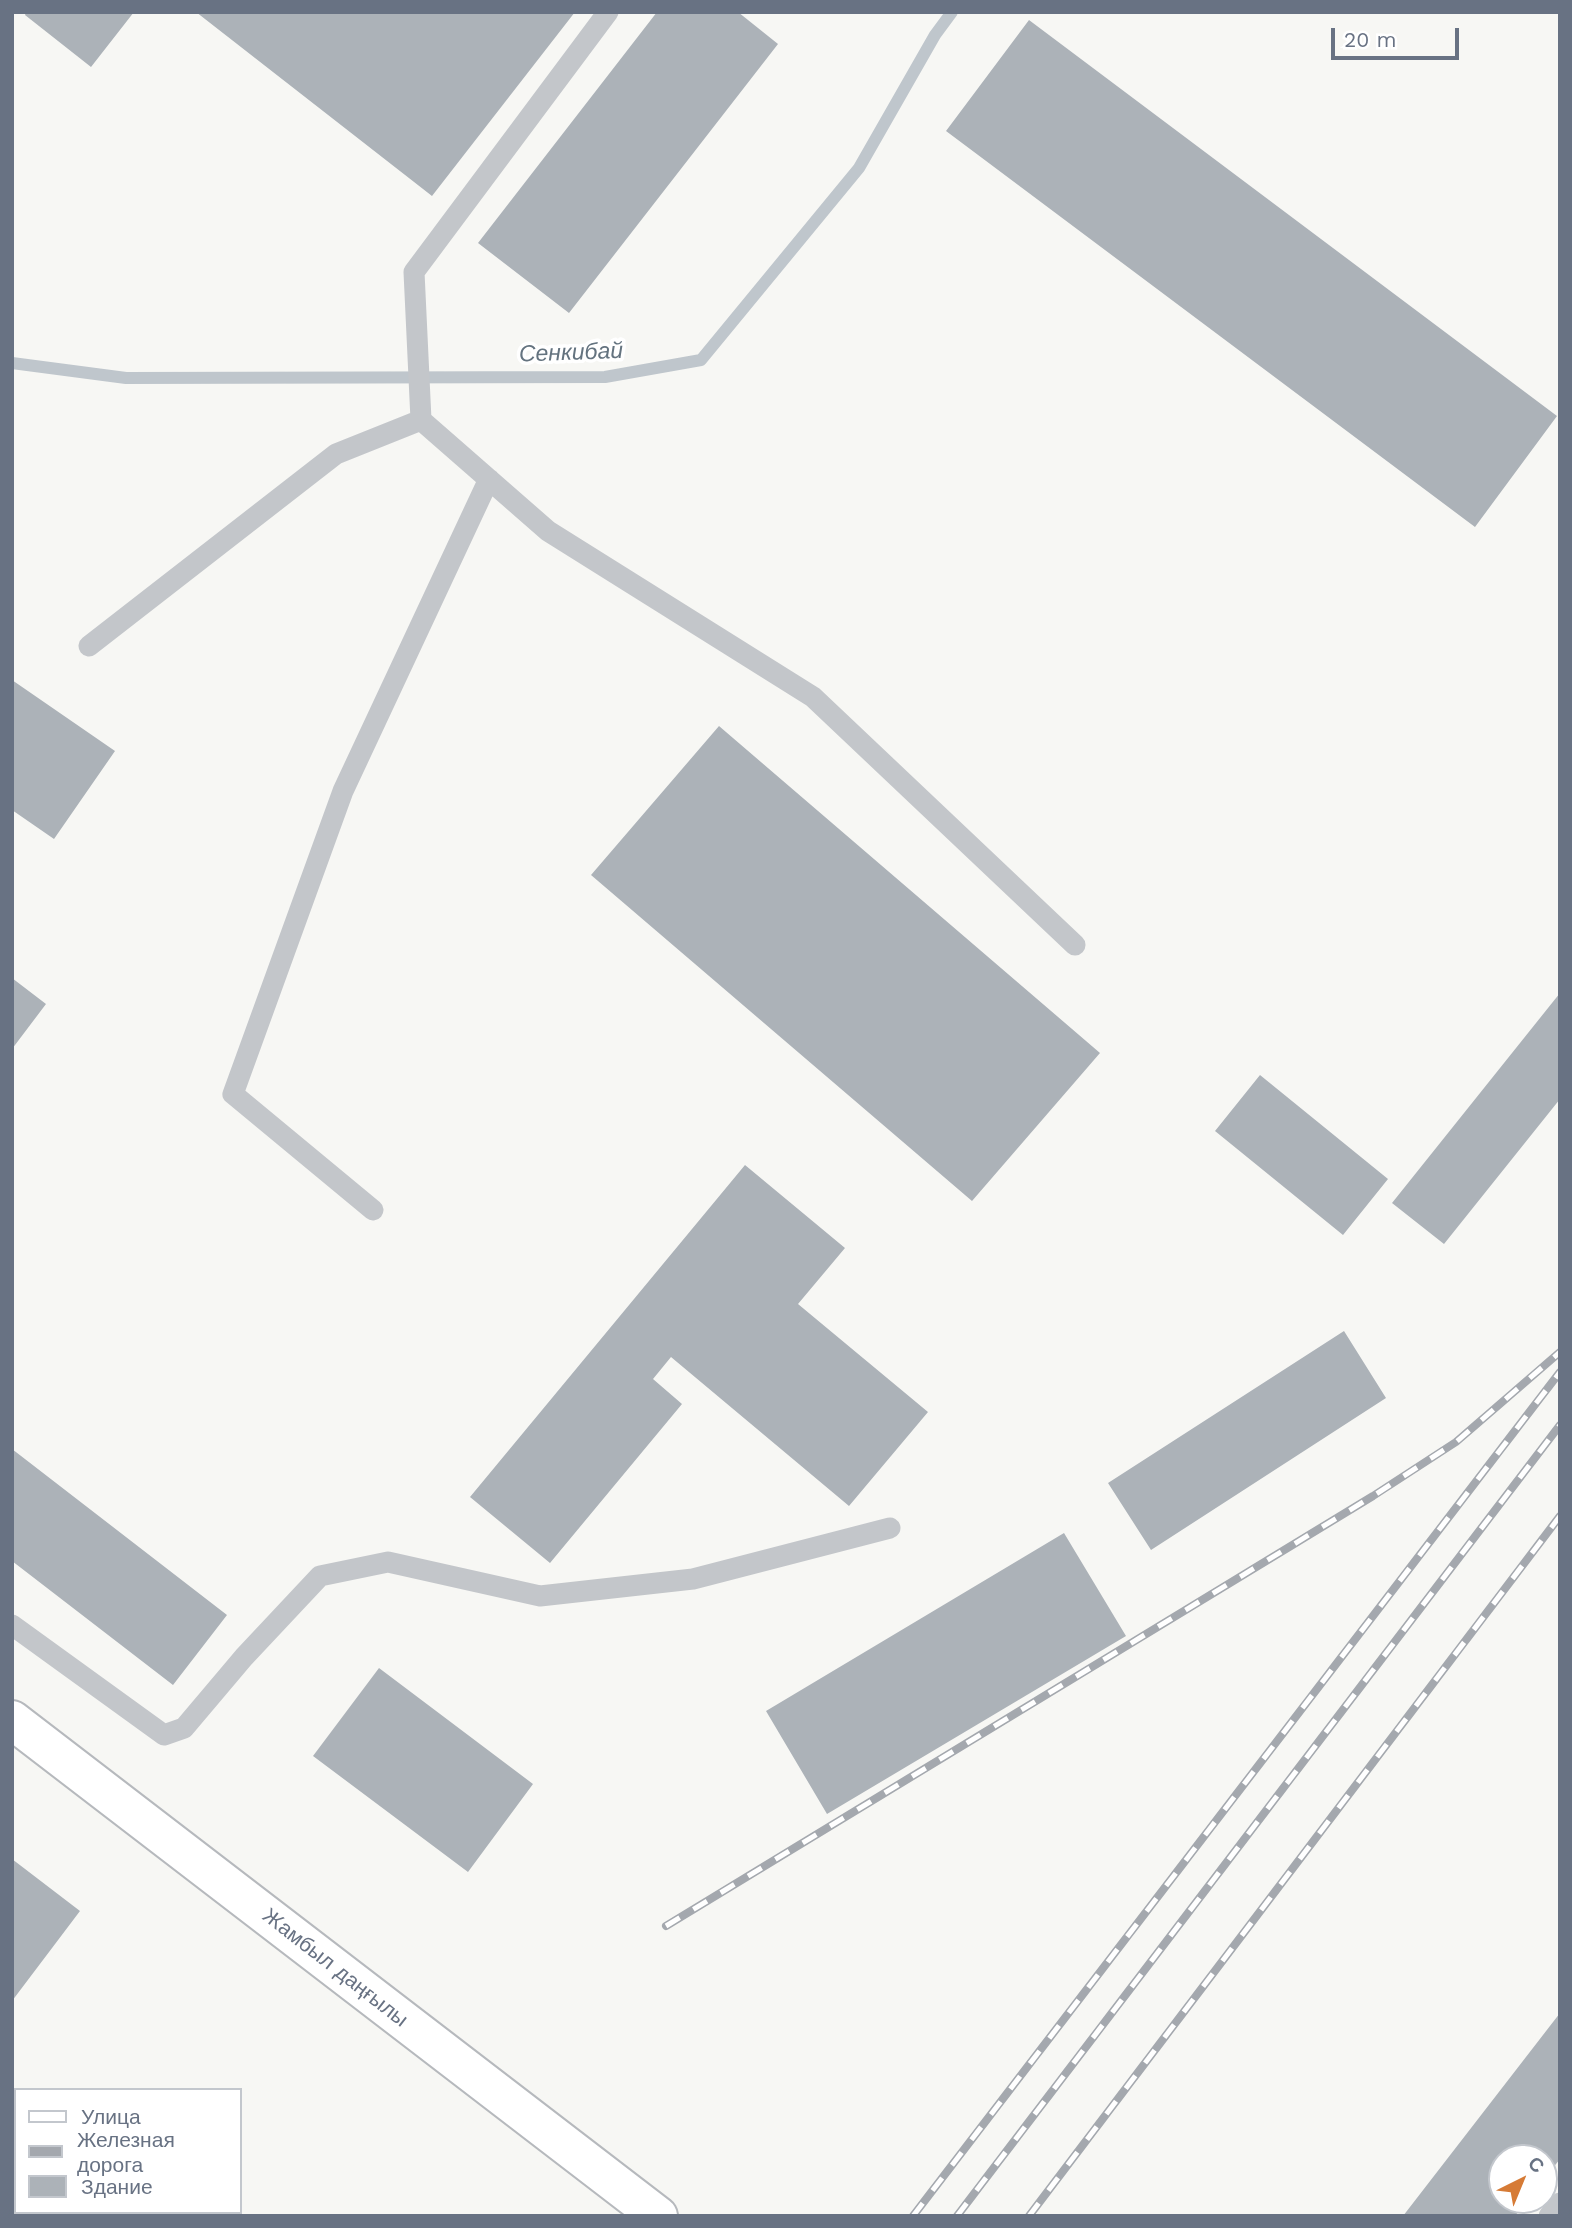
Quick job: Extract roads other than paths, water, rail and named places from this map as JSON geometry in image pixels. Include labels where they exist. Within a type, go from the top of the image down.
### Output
[{"type":"main road","name":"Жамбыл даңғылы","points":[[12,1720],[658,2216]]},
{"type":"lane","points":[[608,12],[414,272],[421,421],[548,531],[813,697],[1074,945]]},
{"type":"lane","points":[[89,646],[336,454],[421,421]]},
{"type":"lane","points":[[373,1210],[233,1094],[344,790],[489,479]]},
{"type":"lane","points":[[12,1625],[164,1735],[184,1728],[244,1657],[320,1576],[388,1562],[540,1596],[693,1579],[890,1528]]},
{"type":"lane","points":[[1549,2216],[1560,2203]]},
{"type":"waterway","name":"Сенкибай","points":[[12,363],[126,378],[605,377],[701,360],[859,168],[935,35],[952,12]]},
{"type":"railway","points":[[666,1926],[1373,1496],[1456,1442],[1560,1352]]},
{"type":"railway","points":[[913,2216],[1560,1372]]},
{"type":"railway","points":[[957,2216],[1560,1425]]},
{"type":"railway","points":[[1029,2216],[1560,1516]]}]
